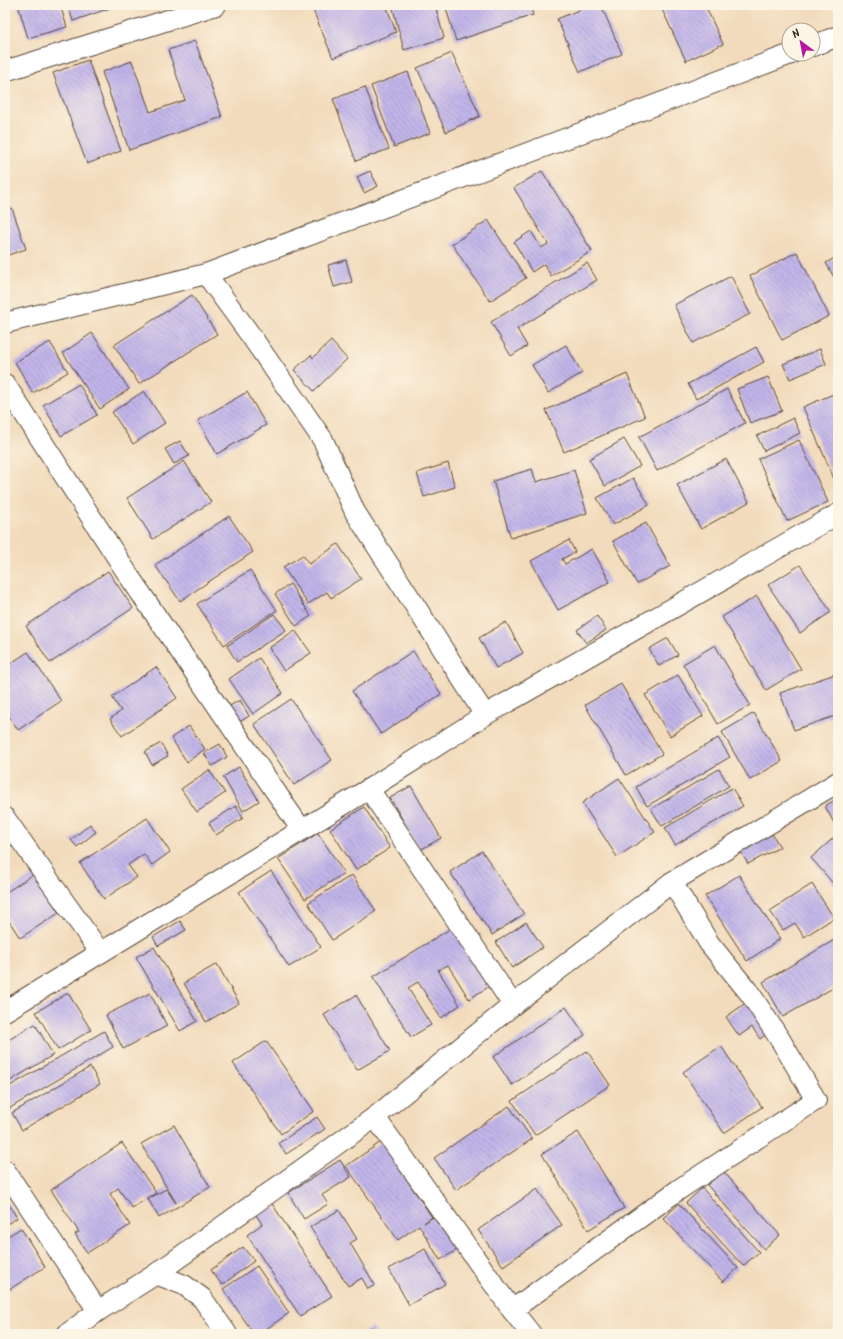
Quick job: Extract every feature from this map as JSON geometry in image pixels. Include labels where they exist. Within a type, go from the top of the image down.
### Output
[{"type":"street","points":[[5,71],[216,5]]},
{"type":"street","points":[[821,43],[838,36]]},
{"type":"street","points":[[5,322],[206,274],[781,58]]},
{"type":"street","points":[[206,274],[249,333],[322,440],[355,512],[485,715]]},
{"type":"street","points":[[5,384],[132,579],[301,829]]},
{"type":"street","points":[[5,1011],[301,829],[369,789],[485,715],[838,514]]},
{"type":"street","points":[[67,1334],[156,1274],[375,1117],[513,1005],[672,882],[838,782]]},
{"type":"street","points":[[369,789],[513,1005]]},
{"type":"street","points":[[5,818],[100,952]]},
{"type":"street","points":[[512,1310],[678,1190],[816,1100],[782,1040],[751,995],[709,943],[672,882]]},
{"type":"street","points":[[375,1117],[512,1310],[531,1334]]},
{"type":"street","points":[[5,1170],[98,1312]]},
{"type":"street","points":[[156,1274],[184,1285],[202,1298],[227,1334]]},
{"type":"building","points":[[18,5],[60,5],[67,27],[28,38]]},
{"type":"building","points":[[68,5],[109,5],[110,8],[73,21]]},
{"type":"building","points":[[320,5],[386,5],[396,32],[333,58],[312,8]]},
{"type":"building","points":[[392,5],[435,5],[444,38],[404,50]]},
{"type":"building","points":[[445,5],[530,5],[533,15],[456,41]]},
{"type":"building","points":[[591,5],[601,5],[622,54],[580,72],[557,19]]},
{"type":"building","points":[[660,5],[705,5],[723,44],[686,61]]},
{"type":"building","points":[[195,41],[222,117],[129,150],[102,72],[132,61],[150,112],[185,100],[168,50]]},
{"type":"building","points":[[452,53],[480,116],[446,132],[417,68]]},
{"type":"building","points":[[88,60],[121,151],[87,164],[53,73]]},
{"type":"building","points":[[408,72],[430,133],[394,147],[371,86]]},
{"type":"building","points":[[365,87],[389,149],[356,161],[333,99]]},
{"type":"building","points":[[370,171],[378,186],[364,193],[357,177]]},
{"type":"building","points":[[542,171],[592,251],[551,276],[544,264],[532,272],[514,242],[531,231],[541,248],[548,244],[514,188]]},
{"type":"building","points":[[12,208],[26,249],[5,256],[5,211]]},
{"type":"building","points":[[488,220],[526,278],[490,301],[452,244]]},
{"type":"building","points":[[797,252],[829,316],[782,340],[750,276]]},
{"type":"building","points":[[838,256],[838,284],[826,263]]},
{"type":"building","points":[[346,260],[352,282],[334,287],[328,265]]},
{"type":"building","points":[[587,263],[597,280],[517,329],[527,346],[511,356],[491,322]]},
{"type":"building","points":[[731,276],[750,314],[693,343],[674,305]]},
{"type":"building","points":[[192,295],[217,334],[139,384],[114,345]]},
{"type":"building","points":[[92,333],[129,389],[100,409],[63,353]]},
{"type":"building","points":[[331,341],[347,359],[314,391],[294,370],[311,355],[313,358]]},
{"type":"building","points":[[50,342],[68,372],[33,393],[15,362]]},
{"type":"building","points":[[566,345],[582,373],[548,393],[532,365]]},
{"type":"building","points":[[756,347],[764,362],[696,399],[688,384]]},
{"type":"building","points":[[820,349],[826,364],[790,379],[783,364]]},
{"type":"building","points":[[627,374],[645,417],[564,452],[546,410]]},
{"type":"building","points":[[768,377],[782,411],[750,423],[737,389]]},
{"type":"building","points":[[79,384],[97,415],[61,436],[43,405]]},
{"type":"building","points":[[727,389],[745,423],[657,471],[639,437]]},
{"type":"building","points":[[144,391],[165,423],[133,444],[112,412]]},
{"type":"building","points":[[247,392],[266,425],[217,454],[198,420]]},
{"type":"building","points":[[838,392],[838,488],[803,407]]},
{"type":"building","points":[[793,418],[800,433],[764,451],[757,436]]},
{"type":"building","points":[[624,439],[640,466],[605,486],[589,459]]},
{"type":"building","points":[[799,440],[828,502],[787,521],[758,459]]},
{"type":"building","points":[[180,441],[189,456],[174,464],[165,449]]},
{"type":"building","points":[[726,459],[749,502],[701,529],[677,485]]},
{"type":"building","points":[[184,461],[211,502],[153,539],[127,498]]},
{"type":"building","points":[[448,463],[455,487],[424,497],[417,473]]},
{"type":"building","points":[[532,469],[536,482],[574,470],[587,513],[511,538],[493,481]]},
{"type":"building","points":[[633,478],[649,505],[613,525],[597,498]]},
{"type":"building","points":[[229,516],[253,552],[180,601],[155,565]]},
{"type":"building","points":[[646,523],[670,566],[637,584],[613,541]]},
{"type":"building","points":[[569,540],[575,552],[562,559],[565,564],[592,549],[610,582],[558,610],[531,561]]},
{"type":"building","points":[[338,544],[361,579],[331,598],[327,592],[308,604],[283,567],[303,555],[309,564]]},
{"type":"building","points":[[800,565],[831,612],[800,633],[768,585]]},
{"type":"building","points":[[250,570],[277,610],[224,645],[197,604]]},
{"type":"building","points":[[108,571],[133,608],[50,663],[26,626]]},
{"type":"building","points":[[290,584],[311,616],[296,626],[275,594]]},
{"type":"building","points":[[757,596],[801,669],[766,690],[722,617]]},
{"type":"building","points":[[274,614],[286,630],[237,662],[227,646]]},
{"type":"building","points":[[597,616],[606,630],[586,643],[577,630]]},
{"type":"building","points":[[506,622],[523,653],[496,668],[479,638]]},
{"type":"building","points":[[295,630],[311,653],[284,671],[269,648]]},
{"type":"building","points":[[668,638],[678,655],[659,666],[649,649]]},
{"type":"building","points":[[715,645],[750,705],[718,724],[683,664]]},
{"type":"building","points":[[413,651],[441,694],[381,734],[352,691]]},
{"type":"building","points":[[28,652],[61,701],[18,730],[5,710],[5,667]]},
{"type":"building","points":[[259,658],[283,693],[253,714],[229,679]]},
{"type":"building","points":[[156,667],[177,698],[122,736],[110,719],[121,711],[112,697]]},
{"type":"building","points":[[838,673],[838,715],[794,730],[780,693]]},
{"type":"building","points":[[678,675],[703,716],[670,736],[645,695]]},
{"type":"building","points":[[621,684],[662,754],[626,775],[585,705]]},
{"type":"building","points":[[291,699],[332,760],[294,785],[254,724]]},
{"type":"building","points":[[240,700],[249,716],[238,723],[228,707]]},
{"type":"building","points":[[754,713],[782,761],[750,780],[722,732]]},
{"type":"building","points":[[189,726],[205,749],[187,762],[171,738]]},
{"type":"building","points":[[718,738],[730,757],[647,806],[636,787]]},
{"type":"building","points":[[161,743],[168,756],[152,765],[145,752]]},
{"type":"building","points":[[220,744],[227,757],[212,766],[204,753]]},
{"type":"building","points":[[239,767],[259,801],[243,811],[223,777]]},
{"type":"building","points":[[719,769],[729,786],[662,826],[651,809]]},
{"type":"building","points":[[209,770],[225,793],[197,812],[181,789]]},
{"type":"building","points":[[619,778],[655,832],[617,857],[582,803]]},
{"type":"building","points":[[411,786],[441,838],[420,850],[390,798]]},
{"type":"building","points":[[732,788],[743,806],[675,845],[665,828]]},
{"type":"building","points":[[838,798],[838,823],[835,825],[825,806]]},
{"type":"building","points":[[236,806],[243,818],[216,835],[209,823]]},
{"type":"building","points":[[364,807],[390,848],[356,870],[330,829]]},
{"type":"building","points":[[147,818],[170,852],[152,865],[144,854],[128,865],[137,877],[104,899],[80,863]]},
{"type":"building","points":[[90,824],[96,832],[77,847],[71,840]]},
{"type":"building","points":[[771,832],[780,847],[748,864],[739,849]]},
{"type":"building","points":[[318,833],[344,873],[305,899],[278,859]]},
{"type":"building","points":[[838,834],[838,889],[811,858]]},
{"type":"building","points":[[482,851],[524,914],[492,935],[450,872]]},
{"type":"building","points":[[271,871],[321,947],[289,967],[239,892]]},
{"type":"building","points":[[34,874],[59,913],[20,938],[5,915],[5,893]]},
{"type":"building","points":[[352,875],[376,911],[332,940],[308,903]]},
{"type":"building","points":[[739,875],[780,939],[747,961],[705,896]]},
{"type":"building","points":[[812,884],[834,918],[804,937],[795,923],[783,930],[770,911]]},
{"type":"building","points":[[180,921],[186,930],[158,946],[153,937]]},
{"type":"building","points":[[526,922],[543,947],[512,968],[496,942]]},
{"type":"building","points":[[453,927],[490,986],[469,999],[448,965],[438,970],[460,1005],[441,1018],[418,982],[408,988],[431,1025],[411,1037],[373,977]]},
{"type":"building","points":[[836,939],[838,942],[838,985],[783,1017],[763,982]]},
{"type":"building","points":[[154,947],[197,1021],[180,1031],[136,957]]},
{"type":"building","points":[[217,964],[239,1003],[206,1022],[184,983]]},
{"type":"building","points":[[68,993],[91,1030],[58,1050],[36,1012]]},
{"type":"building","points":[[150,993],[167,1026],[123,1049],[106,1015]]},
{"type":"building","points":[[356,995],[390,1051],[357,1070],[324,1015]]},
{"type":"building","points":[[750,1000],[772,1030],[760,1039],[752,1027],[739,1036],[726,1017]]},
{"type":"building","points":[[566,1007],[585,1035],[512,1085],[493,1057]]},
{"type":"building","points":[[35,1024],[53,1055],[5,1084],[5,1042]]},
{"type":"building","points":[[104,1031],[113,1047],[5,1111],[5,1089]]},
{"type":"building","points":[[266,1041],[314,1111],[281,1134],[233,1063]]},
{"type":"building","points":[[721,1046],[762,1107],[724,1133],[683,1072]]},
{"type":"building","points":[[587,1051],[610,1085],[535,1135],[512,1101]]},
{"type":"building","points":[[90,1067],[100,1084],[22,1130],[12,1113]]},
{"type":"building","points":[[509,1106],[532,1139],[456,1190],[434,1158]]},
{"type":"building","points":[[317,1117],[325,1129],[286,1154],[279,1143]]},
{"type":"building","points":[[174,1125],[210,1187],[159,1218],[148,1199],[166,1189],[176,1203],[141,1144]]},
{"type":"building","points":[[578,1132],[624,1208],[588,1230],[542,1154]]},
{"type":"building","points":[[381,1142],[432,1217],[424,1223],[441,1212],[462,1247],[440,1260],[419,1225],[398,1240],[346,1166]]},
{"type":"building","points":[[122,1143],[156,1193],[132,1208],[118,1188],[110,1194],[130,1225],[87,1253],[75,1234],[79,1232],[51,1190]]},
{"type":"building","points":[[340,1160],[351,1177],[322,1195],[328,1204],[304,1219],[288,1193]]},
{"type":"building","points":[[723,1171],[780,1235],[764,1249],[707,1185]]},
{"type":"building","points":[[702,1188],[759,1252],[743,1266],[686,1203]]},
{"type":"building","points":[[537,1189],[562,1225],[503,1266],[478,1230]]},
{"type":"building","points":[[271,1202],[332,1296],[300,1316],[247,1235],[262,1224],[255,1213]]},
{"type":"building","points":[[8,1203],[17,1218],[5,1225],[5,1205]]},
{"type":"building","points":[[679,1204],[738,1268],[723,1282],[663,1218]]},
{"type":"building","points":[[339,1210],[357,1239],[350,1243],[375,1285],[368,1289],[362,1278],[348,1286],[310,1227]]},
{"type":"building","points":[[21,1228],[45,1267],[5,1292],[5,1238]]},
{"type":"building","points":[[243,1247],[254,1261],[222,1285],[211,1270]]},
{"type":"building","points":[[425,1249],[445,1284],[409,1305],[389,1269]]},
{"type":"building","points":[[257,1266],[289,1313],[259,1334],[254,1334],[223,1289]]},
{"type":"building","points":[[372,1327],[377,1334],[362,1334]]}]
